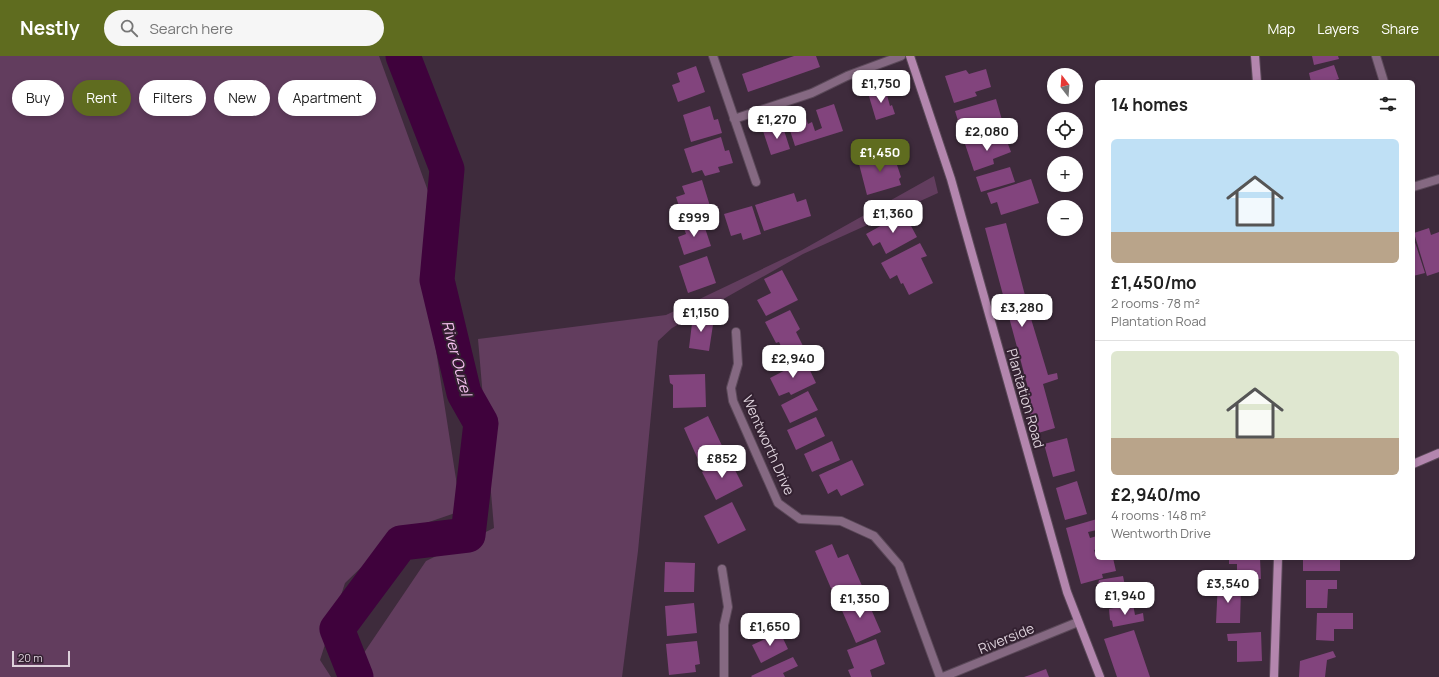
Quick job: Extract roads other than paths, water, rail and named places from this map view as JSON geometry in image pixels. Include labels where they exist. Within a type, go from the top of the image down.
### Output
[{"type":"street","points":[[713,56],[756,182]]},
{"type":"street","points":[[734,119],[812,93],[847,76],[900,56]]},
{"type":"street","name":"Plantation Road","points":[[910,56],[951,179],[1067,592],[1100,677]]},
{"type":"street","points":[[1255,56],[1257,80]]},
{"type":"street","points":[[1376,56],[1383,80]]},
{"type":"street","points":[[1415,185],[1439,180]]},
{"type":"street","name":"Wentworth Drive","points":[[736,332],[738,364],[731,388],[734,401],[778,503],[800,519],[841,521],[874,536],[899,565],[942,677]]},
{"type":"street","points":[[1415,463],[1439,453]]},
{"type":"street","points":[[1274,677],[1278,560]]},
{"type":"street","points":[[722,568],[728,607],[724,625],[724,677]]},
{"type":"street","name":"Riverside","points":[[942,677],[1078,622]]},
{"type":"waterway","name":"River Ouzel","points":[[356,677],[337,629],[401,543],[468,535],[481,423],[464,393],[437,280],[447,169],[403,56]]}]
